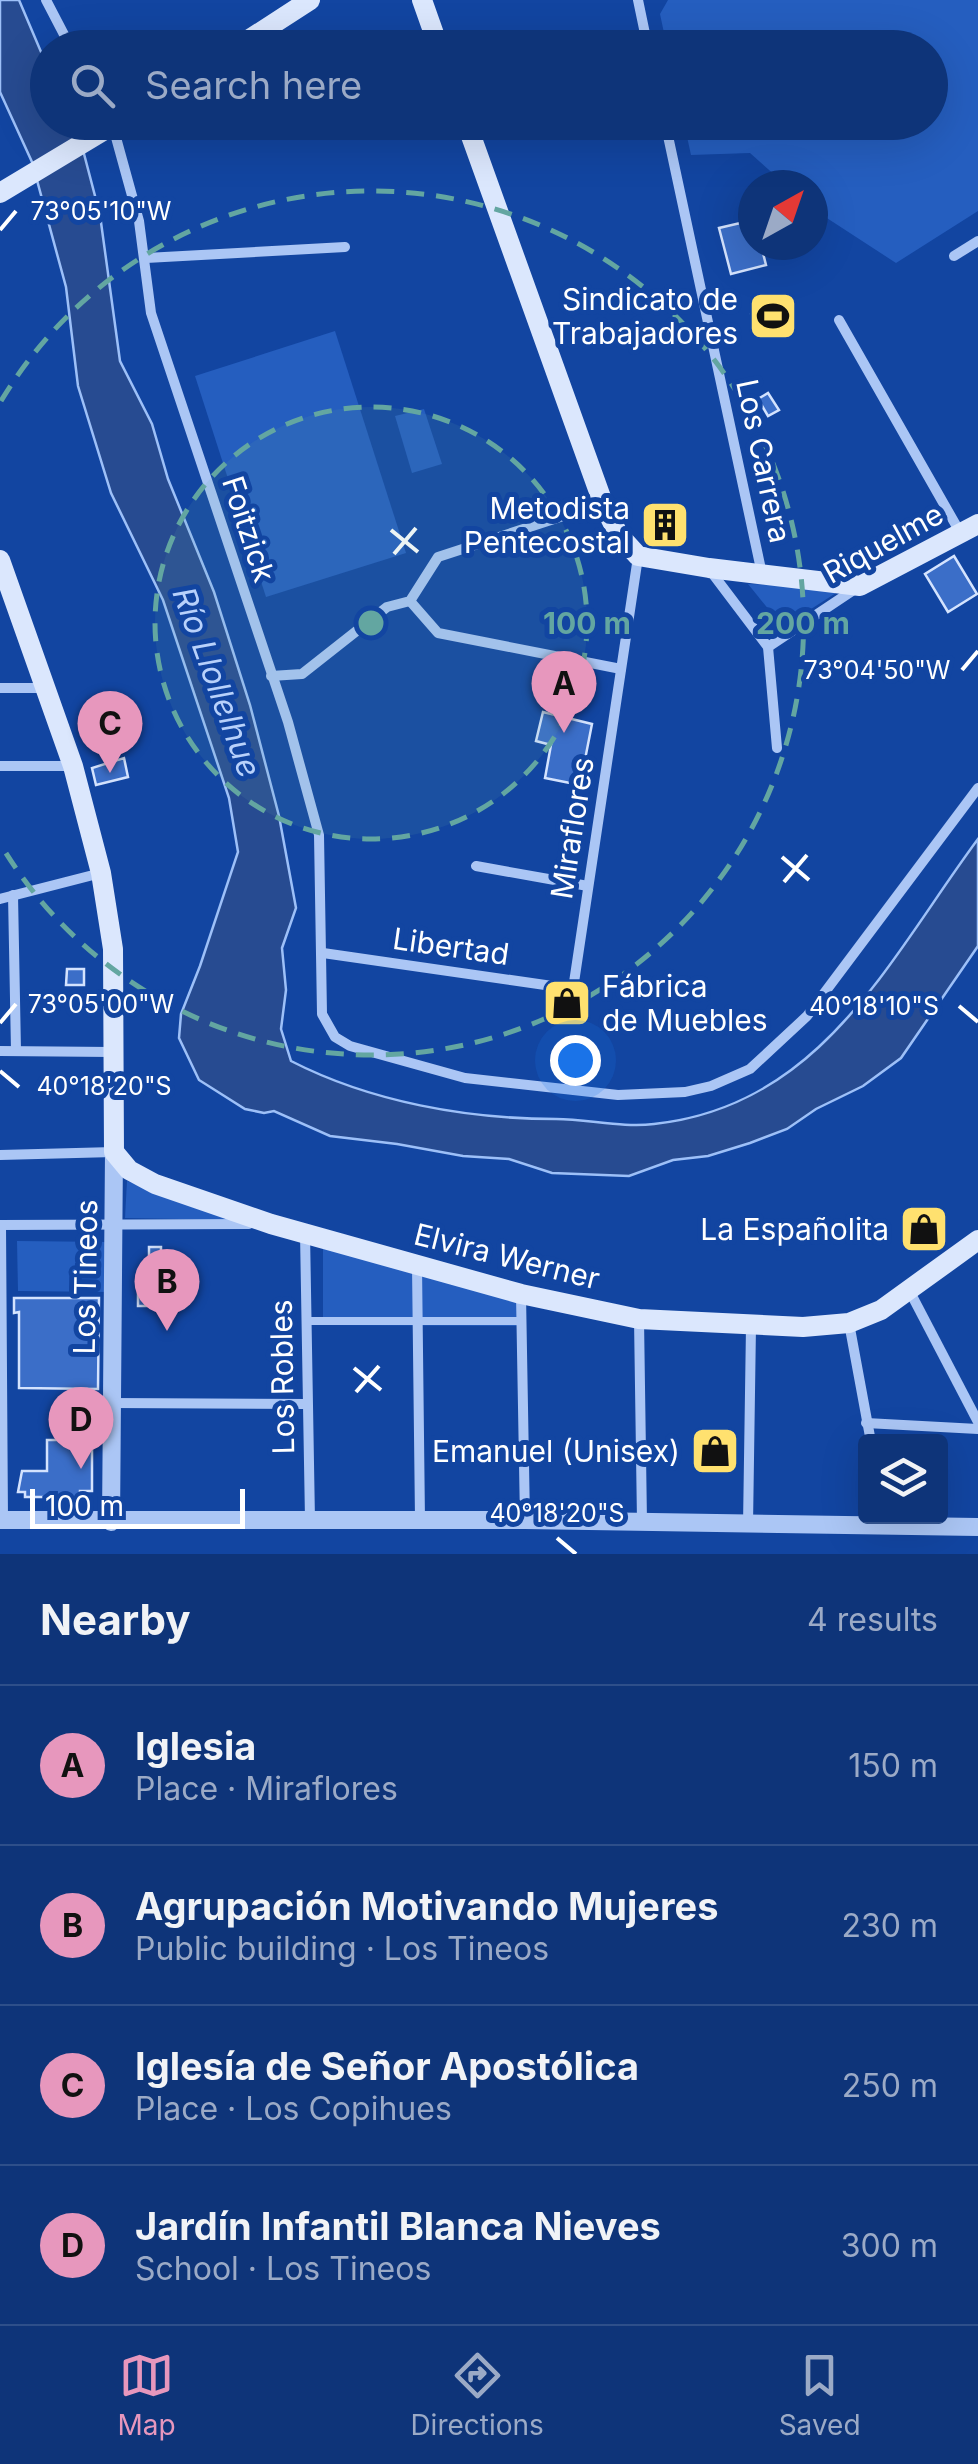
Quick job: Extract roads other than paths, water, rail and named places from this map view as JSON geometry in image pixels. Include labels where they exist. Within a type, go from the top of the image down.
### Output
[{"type":"main road","points":[[264,30],[310,0]]},
{"type":"main road","points":[[422,0],[433,30]]},
{"type":"main road","points":[[6,189],[87,140]]},
{"type":"main road","points":[[472,140],[603,503],[618,534],[638,556],[860,586]]},
{"type":"main road","name":"Riquelme","points":[[860,586],[970,529]]},
{"type":"main road","points":[[0,560],[73,766],[101,873],[113,949],[114,1152],[129,1170],[154,1184],[270,1224]]},
{"type":"main road","name":"Elvira Werner","points":[[270,1224],[521,1294],[639,1318],[818,1328],[850,1323],[880,1310],[977,1241]]},
{"type":"street","points":[[46,0],[62,30]]},
{"type":"street","points":[[638,0],[644,30]]},
{"type":"street","name":"Foitzick","points":[[116,140],[146,258],[151,312],[288,722],[318,836],[321,1005],[324,1022],[335,1037],[350,1046],[465,1078],[618,1095],[686,1092],[711,1086],[750,1069],[807,1016],[978,788]]},
{"type":"street","name":"Los Carrera","points":[[669,140],[762,574]]},
{"type":"street","points":[[954,256],[978,240]]},
{"type":"street","points":[[146,258],[346,247]]},
{"type":"street","points":[[839,320],[970,529]]},
{"type":"street","points":[[272,676],[302,674],[387,607],[410,601],[438,557],[603,503]]},
{"type":"street","name":"Miraflores","points":[[573,989],[638,556]]},
{"type":"street","points":[[709,568],[768,647],[777,748]]},
{"type":"street","name":"Riquelme","points":[[768,647],[860,586]]},
{"type":"street","points":[[410,601],[438,633],[621,669]]},
{"type":"street","points":[[0,688],[46,688]]},
{"type":"street","points":[[0,766],[73,766]]},
{"type":"street","points":[[476,866],[588,886]]},
{"type":"street","points":[[0,899],[101,873]]},
{"type":"street","points":[[13,895],[16,1051]]},
{"type":"street","name":"Libertad","points":[[323,953],[573,989]]},
{"type":"street","points":[[0,1051],[112,1052]]},
{"type":"street","points":[[0,1155],[114,1152]]},
{"type":"street","name":"Los Tineos","points":[[111,1522],[114,1152]]},
{"type":"street","name":"Elvira Werner","points":[[1,1225],[270,1224]]},
{"type":"street","points":[[1,1225],[2,1520],[858,1522]]},
{"type":"street","name":"Los Robles","points":[[305,1233],[310,1520]]},
{"type":"street","points":[[417,1265],[420,1520]]},
{"type":"street","points":[[866,1423],[978,1425],[910,1290]]},
{"type":"street","points":[[521,1294],[525,1520]]},
{"type":"street","points":[[639,1318],[642,1523]]},
{"type":"street","points":[[850,1323],[869,1434]]},
{"type":"street","points":[[748,1525],[751,1326]]},
{"type":"street","points":[[111,1404],[307,1404]]},
{"type":"street","points":[[945,1524],[978,1527]]},
{"type":"lane","points":[[306,1320],[522,1320]]},
{"type":"water","name":"Río Llollelhue","points":[[0,0],[19,0],[32,30],[30,140],[80,140],[100,215],[120,361],[152,424],[168,479],[214,592],[250,705],[279,816],[296,908],[282,948],[286,990],[281,1029],[291,1061],[387,1097],[488,1116],[642,1125],[713,1112],[763,1089],[807,1058],[846,1020],[978,839],[978,946],[901,1058],[863,1086],[816,1109],[787,1129],[708,1156],[673,1160],[629,1176],[552,1173],[509,1159],[330,1136],[274,1111],[245,1109],[199,1080],[179,1038],[181,1014],[238,852],[229,798],[163,600],[111,493],[78,386],[66,287],[32,162],[0,92]]},
{"type":"water","name":"Sindicato de Trabajadores","points":[[785,298],[794,319],[760,335],[751,314]]},
{"type":"place","name":"Sindicato de Trabajadores","points":[[773,316]]},
{"type":"place","name":"Metodista Pentecostal","points":[[665,525]]},
{"type":"place","name":"Iglesia","points":[[564,733]]},
{"type":"place","name":"Iglesía de Señor Apostólica","points":[[110,773]]},
{"type":"place","name":"Fábrica de Muebles","points":[[567,1003]]},
{"type":"place","name":"La Españolita","points":[[924,1229]]},
{"type":"place","name":"Agrupación Motivando Mujeres","points":[[167,1331]]},
{"type":"place","name":"Emanuel (Unisex)","points":[[715,1451]]},
{"type":"place","name":"Jardín Infantil Blanca Nieves","points":[[81,1469]]}]
